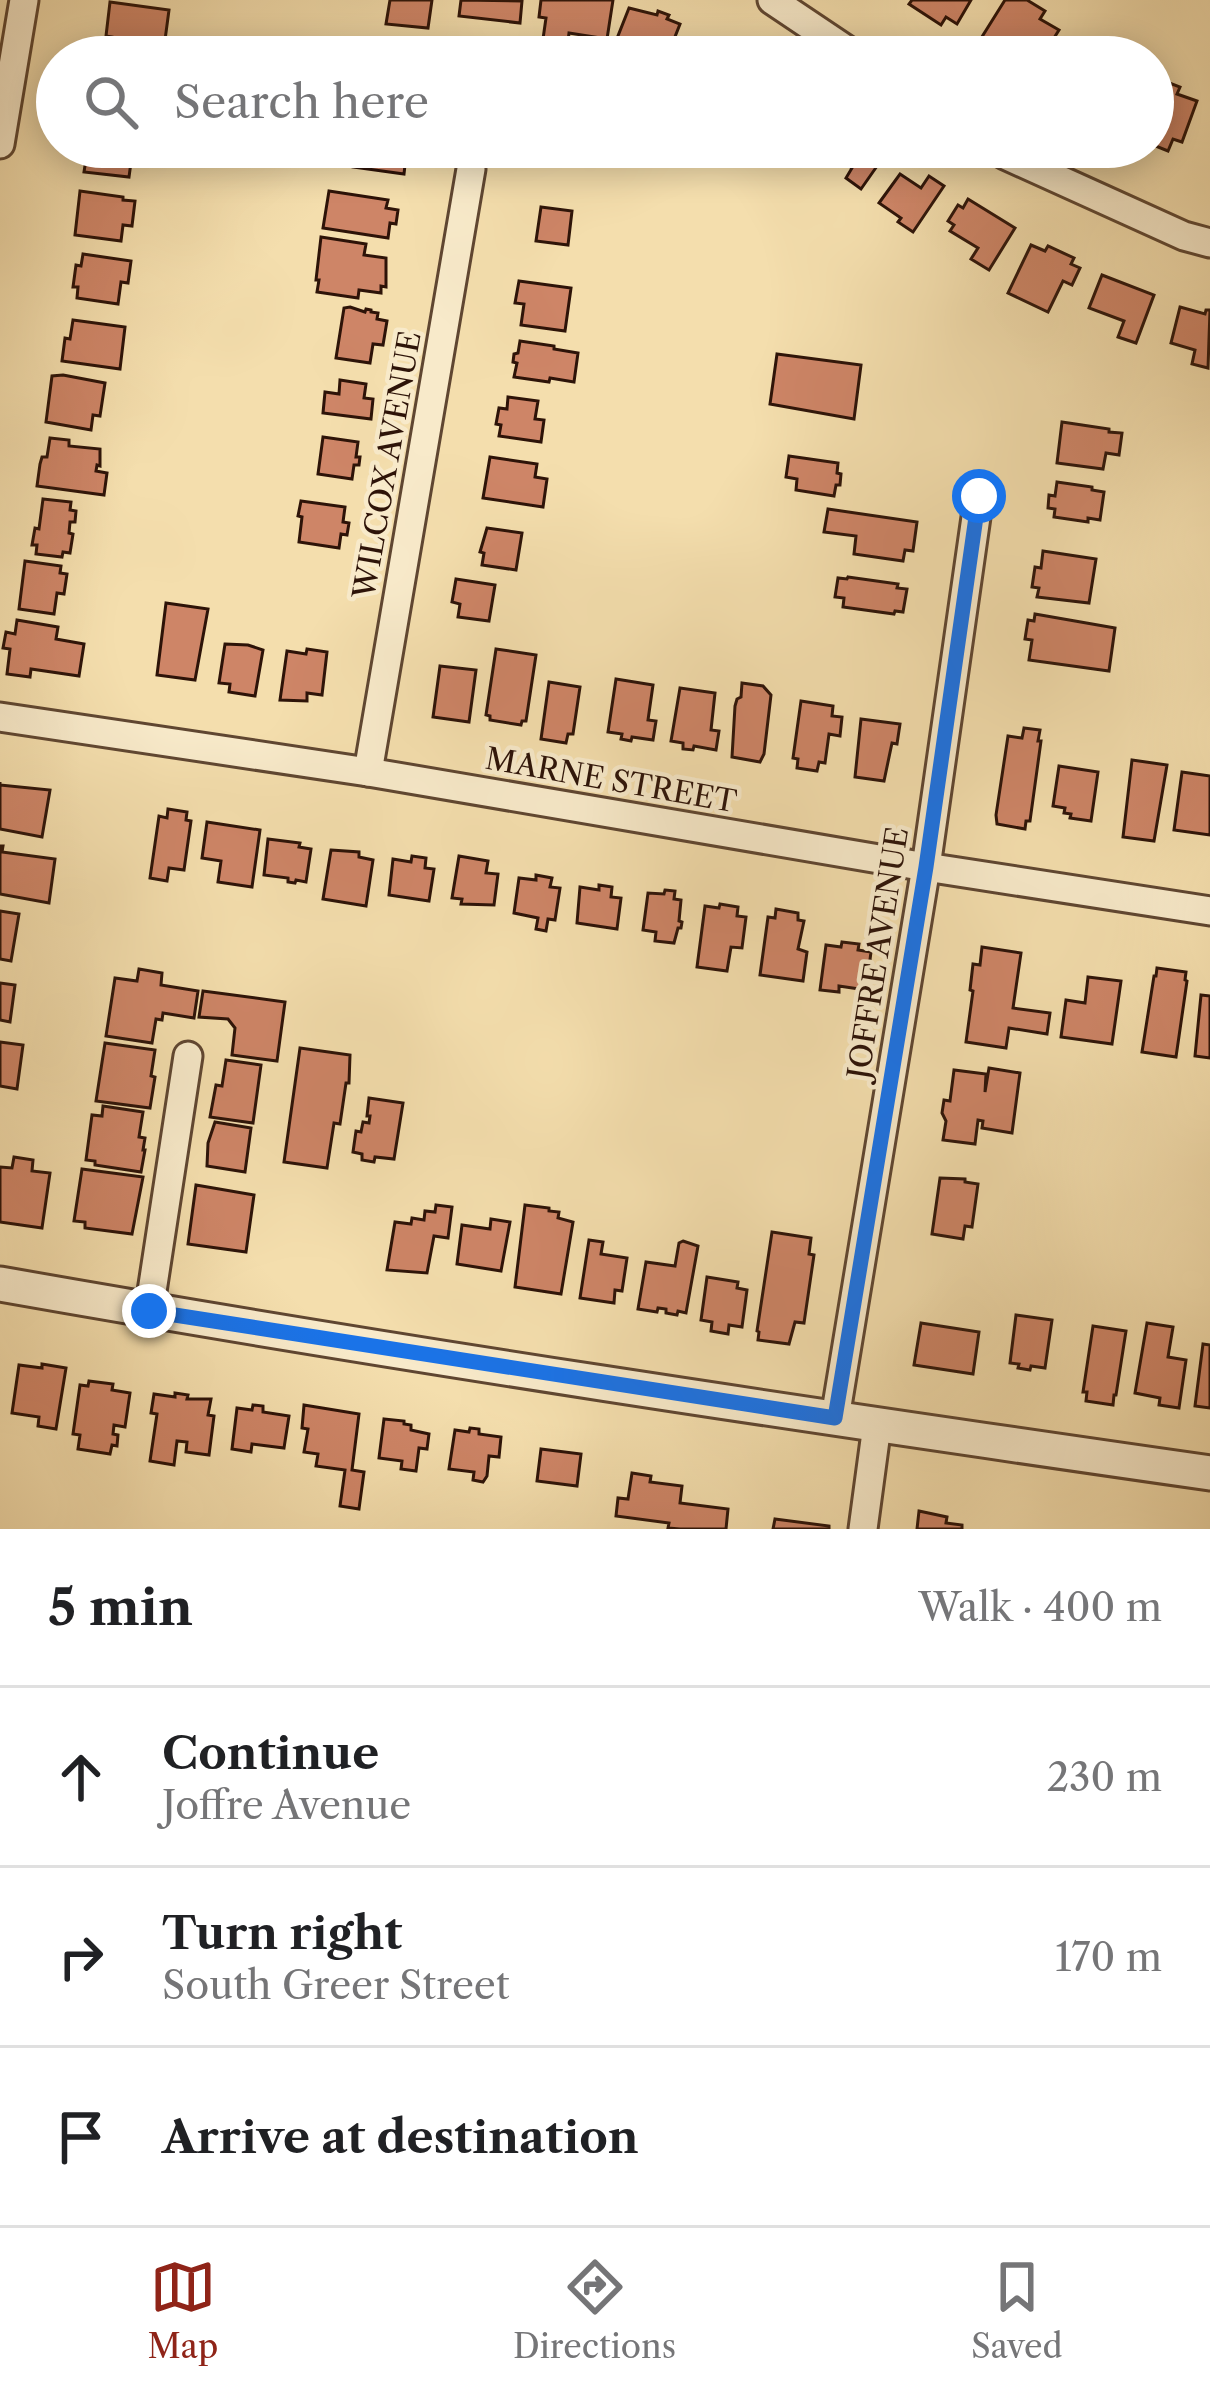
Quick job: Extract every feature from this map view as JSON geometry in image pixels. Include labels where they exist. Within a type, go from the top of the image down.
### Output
[{"type":"street","points":[[0,144],[24,0]]},
{"type":"street","points":[[772,0],[826,36]]},
{"type":"street","points":[[1034,168],[1184,236],[1210,243]]},
{"type":"street","name":"WILCOX AVENUE","points":[[368,772],[471,169]]},
{"type":"street","name":"JOFFRE AVENUE","points":[[835,1418],[926,867],[979,496]]},
{"type":"street","name":"MARNE STREET","points":[[0,717],[368,772],[1210,911]]},
{"type":"street","points":[[149,1311],[188,1056]]},
{"type":"street","points":[[0,1284],[878,1425],[1210,1473]]},
{"type":"street","points":[[863,1529],[878,1425]]},
{"type":"building","points":[[390,0],[432,0],[428,28],[386,24]]},
{"type":"building","points":[[461,0],[522,1],[520,23],[459,16]]},
{"type":"building","points":[[541,0],[613,0],[607,36],[543,36],[546,18],[539,17]]},
{"type":"building","points":[[912,0],[971,0],[957,24],[946,17],[941,25],[909,4]]},
{"type":"building","points":[[1005,0],[1027,0],[1045,11],[1040,19],[1059,30],[1055,36],[982,36]]},
{"type":"building","points":[[110,2],[169,10],[166,36],[106,36]]},
{"type":"building","points":[[629,8],[657,15],[658,11],[680,24],[675,36],[618,36]]},
{"type":"building","points":[[1174,85],[1180,87],[1177,94],[1197,101],[1182,142],[1174,139]]},
{"type":"building","points":[[85,168],[130,168],[129,177],[84,172]]},
{"type":"building","points":[[360,168],[405,168],[404,174]]},
{"type":"building","points":[[852,168],[876,168],[861,189],[846,178]]},
{"type":"building","points":[[900,174],[921,188],[929,176],[944,186],[913,232],[879,203]]},
{"type":"building","points":[[80,191],[135,201],[132,226],[123,225],[121,241],[75,235]]},
{"type":"building","points":[[329,191],[388,200],[386,208],[398,210],[388,238],[323,228]]},
{"type":"building","points":[[968,199],[1015,228],[989,270],[971,259],[978,248],[950,231],[954,225],[948,221]]},
{"type":"building","points":[[541,207],[572,211],[568,245],[536,241]]},
{"type":"building","points":[[321,237],[366,244],[364,255],[386,258],[386,287],[381,286],[381,293],[359,290],[358,298],[317,292]]},
{"type":"building","points":[[1031,245],[1045,251],[1048,246],[1074,258],[1071,264],[1080,268],[1072,285],[1063,281],[1048,312],[1008,293]]},
{"type":"building","points":[[83,254],[131,261],[118,304],[77,298],[78,287],[73,287],[76,265],[81,266]]},
{"type":"building","points":[[1102,275],[1154,295],[1136,343],[1118,337],[1124,321],[1089,308]]},
{"type":"building","points":[[519,281],[571,288],[565,331],[521,325],[524,304],[515,303]]},
{"type":"building","points":[[1180,307],[1205,314],[1210,310],[1208,368],[1192,364],[1195,350],[1171,343]]},
{"type":"building","points":[[344,308],[371,310],[378,313],[377,319],[387,321],[383,345],[373,344],[370,363],[336,358]]},
{"type":"building","points":[[73,320],[125,327],[120,369],[62,361]]},
{"type":"building","points":[[520,341],[578,353],[574,382],[514,377],[514,354]]},
{"type":"building","points":[[777,354],[861,365],[854,419],[770,404]]},
{"type":"building","points":[[52,376],[105,383],[100,416],[93,415],[91,430],[46,422]]},
{"type":"building","points":[[340,380],[366,384],[364,398],[373,399],[371,419],[323,413],[325,392],[339,394]]},
{"type":"building","points":[[508,397],[538,401],[535,419],[544,420],[541,442],[499,436],[499,408],[507,409]]},
{"type":"building","points":[[1062,422],[1122,433],[1119,455],[1106,453],[1103,469],[1057,463]]},
{"type":"building","points":[[323,437],[358,442],[359,465],[354,465],[352,479],[318,474]]},
{"type":"building","points":[[50,438],[69,440],[69,446],[100,449],[96,471],[107,473],[104,495],[37,486]]},
{"type":"building","points":[[789,456],[838,463],[840,485],[834,496],[796,490],[797,479],[786,477]]},
{"type":"building","points":[[490,457],[537,464],[535,477],[547,479],[543,507],[483,498]]},
{"type":"building","points":[[1057,482],[1104,492],[1100,520],[1054,517],[1055,509],[1048,508],[1049,495],[1055,496]]},
{"type":"building","points":[[43,499],[71,502],[70,510],[76,511],[75,522],[70,522],[70,553],[63,552],[62,557],[36,554],[37,545],[32,545]]},
{"type":"building","points":[[301,501],[345,507],[343,522],[349,523],[339,548],[299,542]]},
{"type":"building","points":[[828,509],[917,522],[913,551],[905,550],[903,561],[854,554],[856,536],[824,532]]},
{"type":"building","points":[[487,528],[522,533],[516,570],[482,565],[484,553],[480,552]]},
{"type":"building","points":[[1043,551],[1096,559],[1089,603],[1037,597],[1039,588],[1032,587]]},
{"type":"building","points":[[25,561],[61,566],[60,573],[67,574],[64,594],[57,593],[54,614],[19,609]]},
{"type":"building","points":[[838,578],[907,589],[903,612],[843,607],[844,598],[835,597]]},
{"type":"building","points":[[456,579],[495,585],[489,621],[458,617],[460,604],[452,602]]},
{"type":"building","points":[[166,603],[208,609],[195,680],[157,675]]},
{"type":"building","points":[[1035,614],[1115,628],[1109,671],[1029,660],[1032,640],[1025,639],[1028,620],[1034,621]]},
{"type":"building","points":[[17,620],[58,627],[56,639],[84,644],[79,676],[31,669],[30,677],[7,674],[10,649],[3,648],[6,632],[15,634]]},
{"type":"building","points":[[225,644],[263,650],[255,696],[229,692],[230,684],[219,683]]},
{"type":"building","points":[[307,649],[327,652],[322,695],[307,693],[307,701],[280,700],[287,651],[306,654]]},
{"type":"building","points":[[496,649],[536,655],[526,721],[521,725],[490,720],[486,715]]},
{"type":"building","points":[[440,666],[476,670],[469,722],[433,717]]},
{"type":"building","points":[[616,679],[653,685],[648,720],[656,721],[653,740],[632,737],[631,741],[608,732]]},
{"type":"building","points":[[549,682],[580,687],[573,734],[568,734],[566,743],[541,739]]},
{"type":"building","points":[[742,683],[763,686],[771,695],[760,762],[732,757],[735,706]]},
{"type":"building","points":[[680,688],[715,693],[711,730],[719,731],[716,750],[683,749],[683,743],[671,741]]},
{"type":"building","points":[[801,701],[833,706],[832,716],[842,717],[840,736],[829,734],[825,763],[819,762],[817,771],[797,768],[798,759],[793,758]]},
{"type":"building","points":[[861,719],[900,724],[884,781],[855,777]]},
{"type":"building","points":[[1024,728],[1040,730],[1041,741],[1025,829],[997,824],[996,815],[1008,736],[1022,738]]},
{"type":"building","points":[[1132,760],[1167,765],[1154,841],[1123,837]]},
{"type":"building","points":[[1059,766],[1098,772],[1091,821],[1070,818],[1065,808],[1053,806]]},
{"type":"building","points":[[1182,772],[1210,776],[1210,835],[1174,830]]},
{"type":"building","points":[[0,785],[50,790],[42,837],[0,829]]},
{"type":"building","points":[[168,809],[187,812],[186,820],[191,821],[184,870],[169,868],[167,881],[150,878],[159,816],[167,818]]},
{"type":"building","points":[[207,822],[260,830],[252,887],[218,882],[221,861],[202,858]]},
{"type":"building","points":[[268,839],[311,849],[306,882],[264,875]]},
{"type":"building","points":[[0,846],[2,852],[55,859],[49,903],[0,894]]},
{"type":"building","points":[[331,850],[359,852],[359,857],[373,860],[366,906],[323,899]]},
{"type":"building","points":[[412,856],[426,858],[425,868],[434,869],[429,901],[389,895],[393,859],[411,862]]},
{"type":"building","points":[[459,856],[488,861],[486,873],[498,874],[494,905],[461,904],[462,899],[452,898]]},
{"type":"building","points":[[536,875],[552,878],[550,887],[560,888],[555,920],[548,919],[546,931],[536,929],[538,918],[514,913],[519,878],[536,880]]},
{"type":"building","points":[[599,885],[612,887],[611,897],[621,898],[617,929],[577,923],[580,887],[599,890]]},
{"type":"building","points":[[675,891],[674,899],[681,900],[682,922],[674,943],[655,941],[656,932],[643,930],[648,893],[664,894]]},
{"type":"building","points":[[720,904],[738,907],[737,916],[746,917],[742,948],[731,947],[727,971],[697,967],[705,906],[719,908]]},
{"type":"building","points":[[776,909],[798,913],[798,920],[804,921],[798,949],[807,952],[803,981],[760,975],[768,917],[775,918]]},
{"type":"building","points":[[0,911],[19,914],[11,961],[0,959]]},
{"type":"building","points":[[842,942],[859,944],[858,950],[871,952],[866,990],[839,986],[839,992],[820,990],[826,945],[841,947]]},
{"type":"building","points":[[982,947],[1021,953],[1013,1008],[1050,1013],[1047,1034],[1009,1028],[1006,1048],[966,1042],[973,964],[980,965]]},
{"type":"building","points":[[1157,968],[1186,972],[1176,1057],[1142,1052]]},
{"type":"building","points":[[139,969],[162,973],[161,985],[198,991],[194,1018],[163,1013],[162,1020],[156,1019],[152,1043],[106,1036],[115,978],[137,981]]},
{"type":"building","points":[[1088,977],[1121,981],[1112,1044],[1061,1037],[1066,1000],[1085,1003]]},
{"type":"building","points":[[0,983],[15,985],[10,1022],[0,1020]]},
{"type":"building","points":[[203,991],[285,1002],[277,1061],[232,1055],[235,1028],[228,1019],[199,1017]]},
{"type":"building","points":[[1201,995],[1210,996],[1210,1058],[1195,1056]]},
{"type":"building","points":[[0,1042],[23,1045],[17,1089],[0,1086]]},
{"type":"building","points":[[105,1043],[155,1050],[150,1108],[96,1101]]},
{"type":"building","points":[[300,1048],[350,1055],[349,1083],[340,1124],[334,1123],[327,1168],[284,1162]]},
{"type":"building","points":[[226,1060],[261,1065],[253,1123],[210,1117]]},
{"type":"building","points":[[989,1068],[1020,1073],[1012,1133],[982,1128],[983,1121],[978,1120],[975,1144],[943,1140],[944,1100],[950,1101],[954,1070],[986,1074],[985,1092]]},
{"type":"building","points":[[369,1098],[403,1103],[394,1159],[362,1160],[362,1154],[353,1152],[356,1131],[361,1132],[363,1122],[369,1123]]},
{"type":"building","points":[[103,1106],[143,1112],[141,1172],[86,1160],[92,1115],[102,1116]]},
{"type":"building","points":[[215,1122],[251,1128],[245,1172],[207,1166]]},
{"type":"building","points":[[14,1157],[33,1160],[32,1171],[50,1173],[42,1228],[0,1222],[0,1167],[12,1168]]},
{"type":"building","points":[[82,1169],[143,1177],[132,1234],[85,1228],[85,1222],[74,1221]]},
{"type":"building","points":[[940,1178],[978,1184],[972,1227],[965,1226],[963,1239],[932,1234]]},
{"type":"building","points":[[196,1185],[254,1195],[246,1252],[188,1244]]},
{"type":"building","points":[[436,1205],[452,1207],[448,1238],[434,1236],[427,1273],[387,1270],[395,1222],[424,1220],[425,1211],[435,1212]]},
{"type":"building","points":[[525,1205],[549,1208],[559,1212],[558,1218],[573,1222],[561,1294],[515,1287]]},
{"type":"building","points":[[491,1219],[510,1222],[501,1271],[457,1264],[462,1225],[490,1229]]},
{"type":"building","points":[[772,1232],[811,1238],[809,1254],[814,1255],[804,1323],[795,1322],[789,1344],[758,1340]]},
{"type":"building","points":[[589,1240],[603,1242],[601,1254],[627,1258],[622,1291],[615,1290],[614,1303],[580,1298]]},
{"type":"building","points":[[683,1241],[698,1246],[686,1313],[638,1309],[646,1262],[675,1266]]},
{"type":"building","points":[[707,1277],[738,1282],[737,1288],[747,1290],[742,1327],[729,1325],[728,1334],[711,1331],[712,1322],[701,1320]]},
{"type":"building","points":[[1016,1315],[1052,1320],[1045,1368],[1031,1366],[1030,1370],[1010,1363]]},
{"type":"building","points":[[921,1323],[979,1332],[973,1374],[914,1365]]},
{"type":"building","points":[[1147,1323],[1173,1327],[1168,1357],[1186,1360],[1179,1408],[1159,1405],[1160,1398],[1135,1393]]},
{"type":"building","points":[[1093,1326],[1126,1331],[1113,1405],[1086,1401],[1087,1392],[1083,1392]]},
{"type":"building","points":[[1203,1344],[1210,1345],[1210,1408],[1195,1406]]},
{"type":"building","points":[[42,1364],[66,1368],[56,1429],[38,1426],[39,1417],[12,1413],[19,1365],[42,1368]]},
{"type":"building","points":[[89,1381],[113,1384],[112,1390],[130,1393],[125,1427],[114,1425],[117,1446],[112,1445],[110,1454],[78,1449],[80,1435],[73,1434],[80,1385],[88,1386]]},
{"type":"building","points":[[175,1393],[188,1395],[187,1399],[211,1399],[208,1415],[214,1416],[209,1455],[186,1452],[187,1442],[177,1441],[174,1465],[150,1461],[157,1414],[151,1413],[154,1394],[175,1397]]},
{"type":"building","points":[[253,1405],[263,1406],[263,1412],[289,1416],[284,1448],[252,1444],[251,1452],[232,1449],[237,1408],[252,1410]]},
{"type":"building","points":[[304,1405],[359,1414],[352,1470],[364,1472],[359,1509],[340,1506],[345,1470],[316,1466],[318,1454],[304,1452],[308,1429],[302,1428]]},
{"type":"building","points":[[384,1419],[404,1421],[411,1430],[429,1434],[427,1449],[419,1448],[416,1471],[401,1469],[402,1461],[379,1458]]},
{"type":"building","points":[[470,1428],[501,1437],[499,1457],[489,1456],[483,1482],[473,1480],[474,1472],[449,1469],[455,1430],[469,1432]]},
{"type":"building","points":[[541,1449],[581,1454],[577,1486],[537,1481]]},
{"type":"building","points":[[632,1473],[651,1476],[650,1482],[682,1486],[680,1503],[728,1509],[726,1529],[668,1528],[669,1523],[616,1516],[618,1498],[628,1499]]},
{"type":"building","points":[[919,1511],[947,1517],[946,1523],[962,1525],[962,1529],[917,1529]]},
{"type":"building","points":[[775,1519],[829,1526],[829,1529],[773,1529]]},
{"type":"route","points":[[149,1311],[835,1418],[926,867],[979,496]]}]
